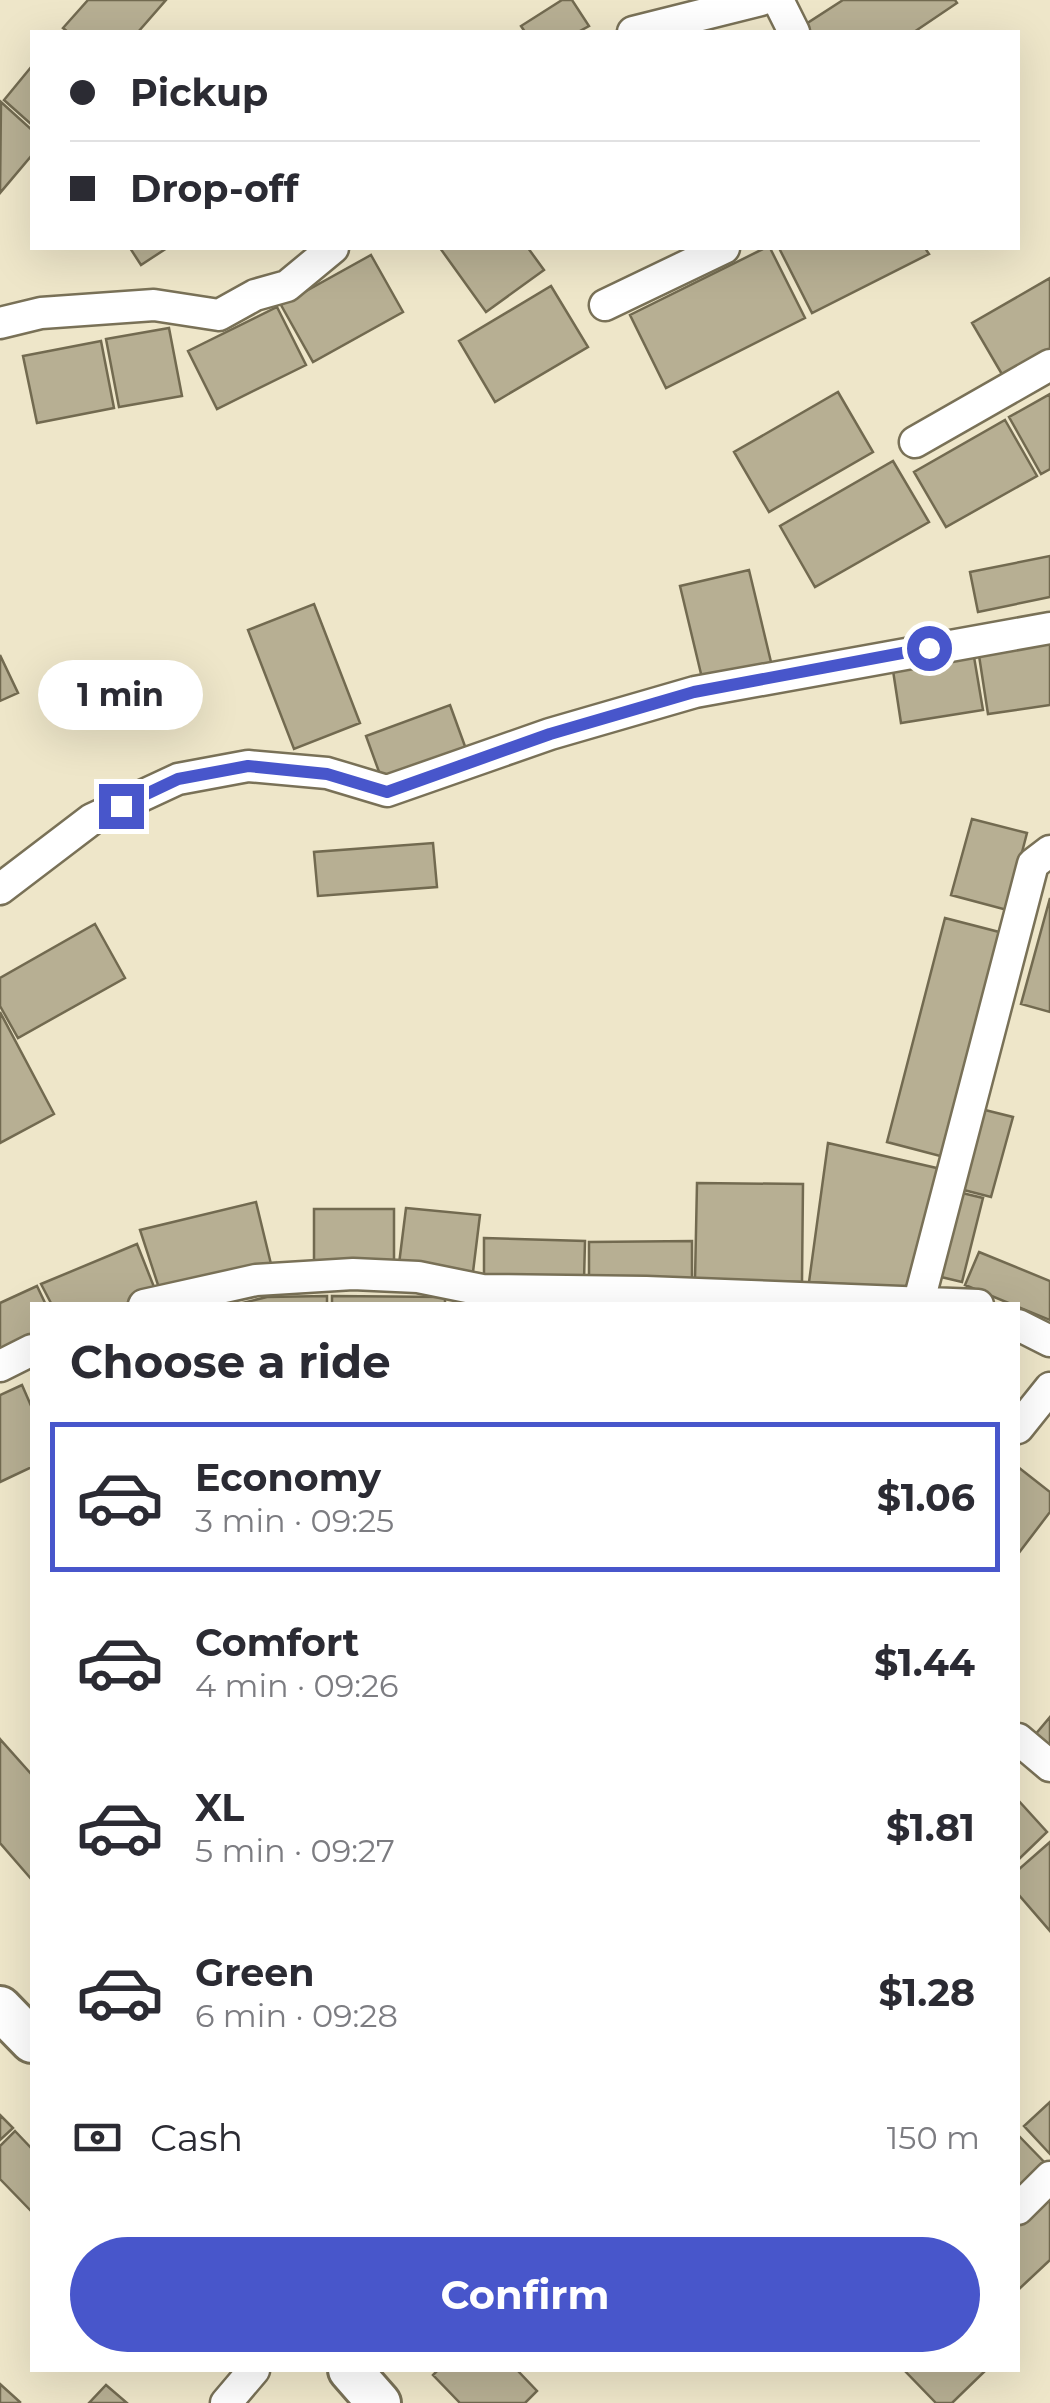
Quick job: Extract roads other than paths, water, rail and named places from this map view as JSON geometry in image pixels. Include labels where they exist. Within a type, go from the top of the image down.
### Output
[{"type":"main road","points":[[0,2008],[30,2038]]},
{"type":"main road","points":[[352,2372],[379,2403]]},
{"type":"street","points":[[641,30],[761,0]]},
{"type":"street","points":[[778,0],[793,30]]},
{"type":"street","points":[[0,322],[41,313],[154,305],[219,315],[255,295],[287,286],[331,250]]},
{"type":"street","points":[[605,305],[720,250]]},
{"type":"street","points":[[915,442],[1050,364]]},
{"type":"street","points":[[0,889],[92,818],[178,779],[248,766],[327,774],[387,792],[550,734],[694,692],[1050,628]]},
{"type":"street","points":[[157,1302],[256,1280],[353,1274],[418,1277],[482,1297],[646,1292],[919,1302],[1033,864],[1050,851]]},
{"type":"street","points":[[1020,1326],[1050,1341]]},
{"type":"street","points":[[0,1366],[30,1351]]},
{"type":"street","points":[[1020,1426],[1050,1388]]},
{"type":"street","points":[[1020,1742],[1050,1766]]},
{"type":"street","points":[[1020,2207],[1050,2178]]},
{"type":"street","points":[[226,2403],[252,2372]]}]
